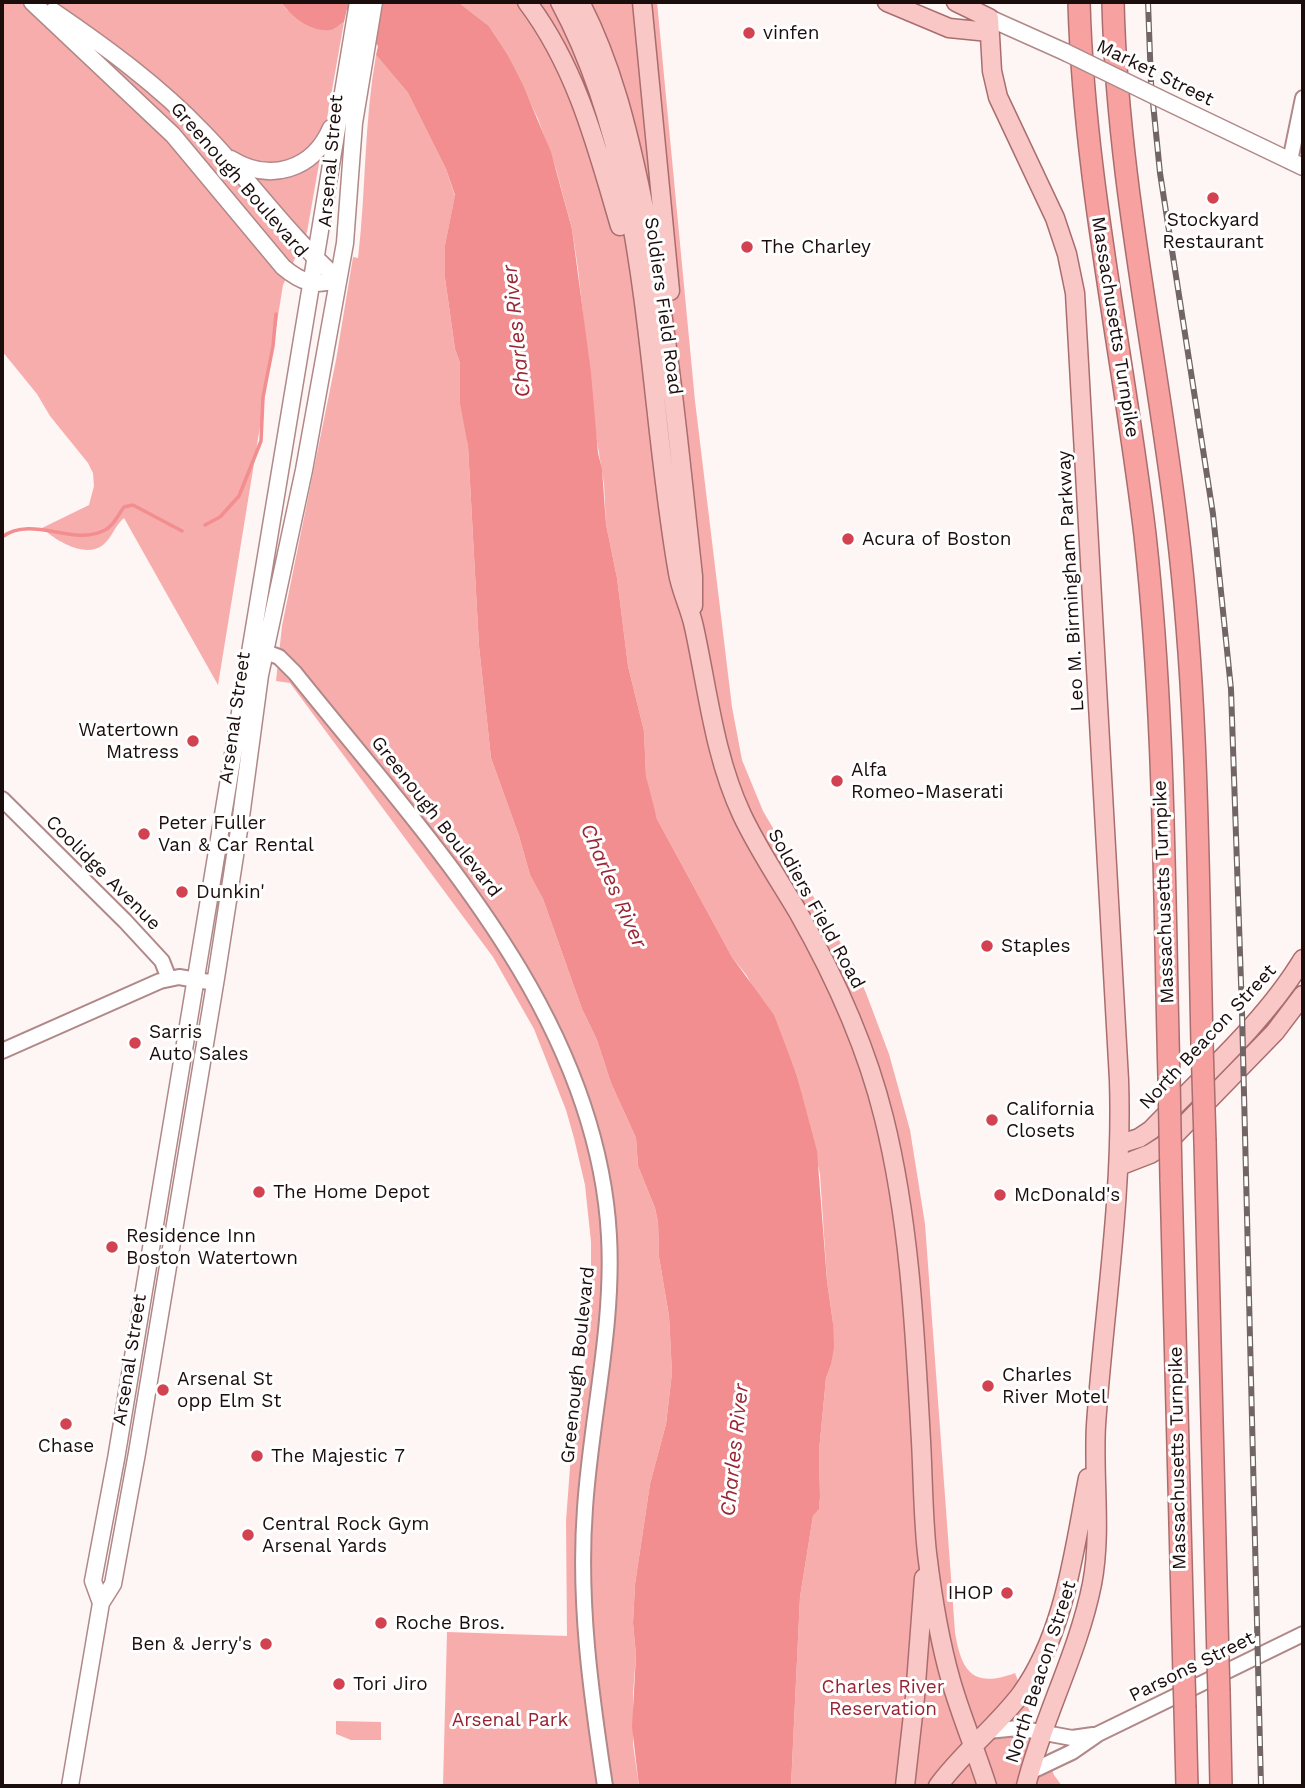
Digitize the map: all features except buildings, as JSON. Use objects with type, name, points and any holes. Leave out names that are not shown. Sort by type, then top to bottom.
[{"type":"highway","name":"Massachusetts Turnpike","points":[[1079,2],[1083,88],[1093,182],[1134,454],[1154,632],[1159,727],[1187,1786]]},
{"type":"highway","name":"Massachusetts Turnpike","points":[[1113,2],[1116,78],[1126,171],[1167,443],[1187,622],[1195,765],[1221,1786]]},
{"type":"main road","name":"Greenough Boulevard","points":[[32,2],[165,126],[283,267],[311,283],[320,284],[338,279]]},
{"type":"main road","name":"Greenough Boulevard","points":[[38,2],[90,36],[174,104],[222,152],[315,259],[338,279]]},
{"type":"main road","name":"Arsenal Street","points":[[70,1786],[101,1603],[113,1584],[215,983],[258,649],[311,283],[358,2]]},
{"type":"main road","name":"Arsenal Street","points":[[101,1603],[93,1581],[116,1459],[195,980],[258,649],[297,505],[347,225],[354,123],[374,2]]},
{"type":"main road","points":[[527,2],[554,42],[581,99],[646,313]]},
{"type":"main road","name":"Soldiers Field Road","points":[[560,2],[589,62],[603,105],[628,209],[646,313],[661,453],[679,578],[694,624],[710,718],[732,794],[834,980],[869,1066],[884,1120],[906,1242],[918,1389],[926,1550],[944,1657],[987,1786]]},
{"type":"main road","name":"Soldiers Field Road","points":[[580,2],[606,61],[626,128],[656,267],[670,360],[694,576],[694,624]]},
{"type":"main road","points":[[642,2],[670,285],[670,360]]},
{"type":"main road","points":[[887,2],[949,28],[989,17]]},
{"type":"main road","points":[[956,2],[989,17]]},
{"type":"main road","name":"Market Street","points":[[989,17],[1297,164]]},
{"type":"main road","name":"Leo M. Birmingham Parkway","points":[[989,17],[992,71],[998,97],[1055,218],[1067,254],[1075,293],[1113,944],[1120,1144]]},
{"type":"main road","points":[[222,152],[241,164],[260,170],[273,171],[298,165],[312,157],[323,144],[340,103]]},
{"type":"main road","name":"North Beacon Street","points":[[1028,1779],[1082,1623],[1094,1572],[1095,1444],[1120,1144],[1139,1138],[1154,1127],[1261,1016],[1286,986],[1303,959]]},
{"type":"main road","points":[[1119,1166],[1150,1154],[1166,1144],[1269,1038],[1303,995]]},
{"type":"main road","name":"North Beacon Street","points":[[938,1786],[1023,1690],[1036,1669],[1050,1636],[1073,1558],[1095,1444]]},
{"type":"main road","name":"Soldiers Field Road","points":[[905,1786],[926,1550]]},
{"type":"street","points":[[1297,164],[1303,98]]},
{"type":"street","name":"Greenough Boulevard","points":[[258,649],[279,657],[295,673],[484,911],[542,1009],[587,1112],[601,1170],[610,1238],[606,1333],[587,1477],[584,1531],[585,1641],[606,1786]]},
{"type":"street","name":"Coolidge Avenue","points":[[2,799],[134,930],[162,961],[169,979]]},
{"type":"street","points":[[2,1051],[138,990],[169,979],[215,983]]},
{"type":"street","name":"Parsons Street","points":[[1028,1779],[1098,1734],[1303,1634]]},
{"type":"street","name":"Parsons Street","points":[[988,1731],[1013,1728],[1072,1738],[1098,1734]]},
{"type":"green space","points":[[2,2],[281,2],[287,10],[334,29],[344,22],[307,232],[283,285],[218,685],[124,518],[103,545],[88,550],[62,542],[42,528],[89,505],[94,486],[93,473],[88,463],[2,351]]},
{"type":"green space","name":"Charles River Reservation","points":[[458,2],[657,2],[695,401],[732,707],[742,760],[763,811],[853,964],[889,1054],[910,1130],[925,1224],[955,1632],[961,1657],[972,1673],[979,1677],[989,1679],[1015,1673],[1054,1775],[1062,1786],[791,1786],[800,1597],[813,1516],[819,1508],[819,1451],[826,1378],[831,1365],[833,1323],[827,1281],[820,1174],[797,1076],[788,1055],[747,976],[732,957],[657,819],[650,797],[644,731],[628,666],[617,578],[606,524],[604,484],[572,229],[556,169],[538,119],[508,55],[489,26]]},
{"type":"green space","name":"Arsenal Park","points":[[376,55],[408,93],[446,169],[455,196],[445,245],[445,278],[455,349],[460,363],[468,446],[479,646],[491,758],[530,875],[543,899],[582,1009],[636,1138],[638,1166],[658,1222],[659,1257],[669,1316],[672,1373],[666,1424],[650,1484],[635,1584],[633,1744],[639,1786],[443,1786],[447,1632],[567,1636],[566,1521],[591,1299],[591,1242],[585,1185],[574,1138],[566,1110],[534,1029],[493,957],[290,683],[276,681],[282,626],[336,360],[353,257],[358,258],[369,105]]},
{"type":"green space","points":[[336,1721],[381,1722],[381,1740],[351,1740],[336,1734]]},
{"type":"water","name":"Charles River","points":[[281,2],[458,2],[489,26],[508,55],[551,152],[572,229],[591,373],[606,524],[617,578],[628,666],[644,731],[646,776],[657,819],[732,957],[774,1015],[797,1076],[817,1151],[834,1347],[826,1378],[819,1451],[819,1509],[813,1516],[800,1597],[791,1786],[639,1786],[632,1727],[636,1655],[633,1623],[635,1584],[650,1484],[666,1424],[672,1373],[669,1316],[659,1257],[658,1222],[638,1166],[636,1138],[582,1009],[543,899],[530,875],[491,758],[479,646],[468,446],[460,403],[460,363],[455,349],[445,278],[445,245],[455,195],[446,169],[408,93],[376,55],[378,46],[347,9],[344,22],[333,29],[322,30],[302,22]]},
{"type":"waterway","points":[[205,525],[220,517],[239,496],[261,441],[263,397],[276,314]]},
{"type":"waterway","points":[[2,537],[26,529],[91,535],[107,529],[124,507],[133,505],[182,531]]},
{"type":"railway","points":[[1148,2],[1151,83],[1160,173],[1213,514],[1231,689],[1242,1012],[1261,1786]]},
{"type":"place","name":"vinfen","points":[[749,33]]},
{"type":"place","name":"Stockyard Restaurant","points":[[1213,198]]},
{"type":"place","name":"The Charley","points":[[747,247]]},
{"type":"place","name":"Acura of Boston","points":[[848,539]]},
{"type":"place","name":"Watertown Matress","points":[[193,741]]},
{"type":"place","name":"Alfa Romeo-Maserati","points":[[837,781]]},
{"type":"place","name":"Peter Fuller Van & Car Rental","points":[[144,834]]},
{"type":"place","name":"Dunkin'","points":[[182,892]]},
{"type":"place","name":"Staples","points":[[987,946]]},
{"type":"place","name":"Sarris Auto Sales","points":[[135,1043]]},
{"type":"place","name":"California Closets","points":[[992,1120]]},
{"type":"place","name":"The Home Depot","points":[[259,1192]]},
{"type":"place","name":"McDonald's","points":[[1000,1195]]},
{"type":"place","name":"Residence Inn Boston Watertown","points":[[112,1247]]},
{"type":"place","name":"Charles River Motel","points":[[988,1386]]},
{"type":"place","name":"Arsenal St opp Elm St","points":[[163,1390]]},
{"type":"place","name":"Chase","points":[[66,1424]]},
{"type":"place","name":"The Majestic 7","points":[[257,1456]]},
{"type":"place","name":"Central Rock Gym Arsenal Yards","points":[[248,1535]]},
{"type":"place","name":"IHOP","points":[[1007,1593]]},
{"type":"place","name":"Roche Bros.","points":[[381,1623]]},
{"type":"place","name":"Ben & Jerry's","points":[[266,1644]]},
{"type":"place","name":"Tori Jiro","points":[[339,1684]]}]
